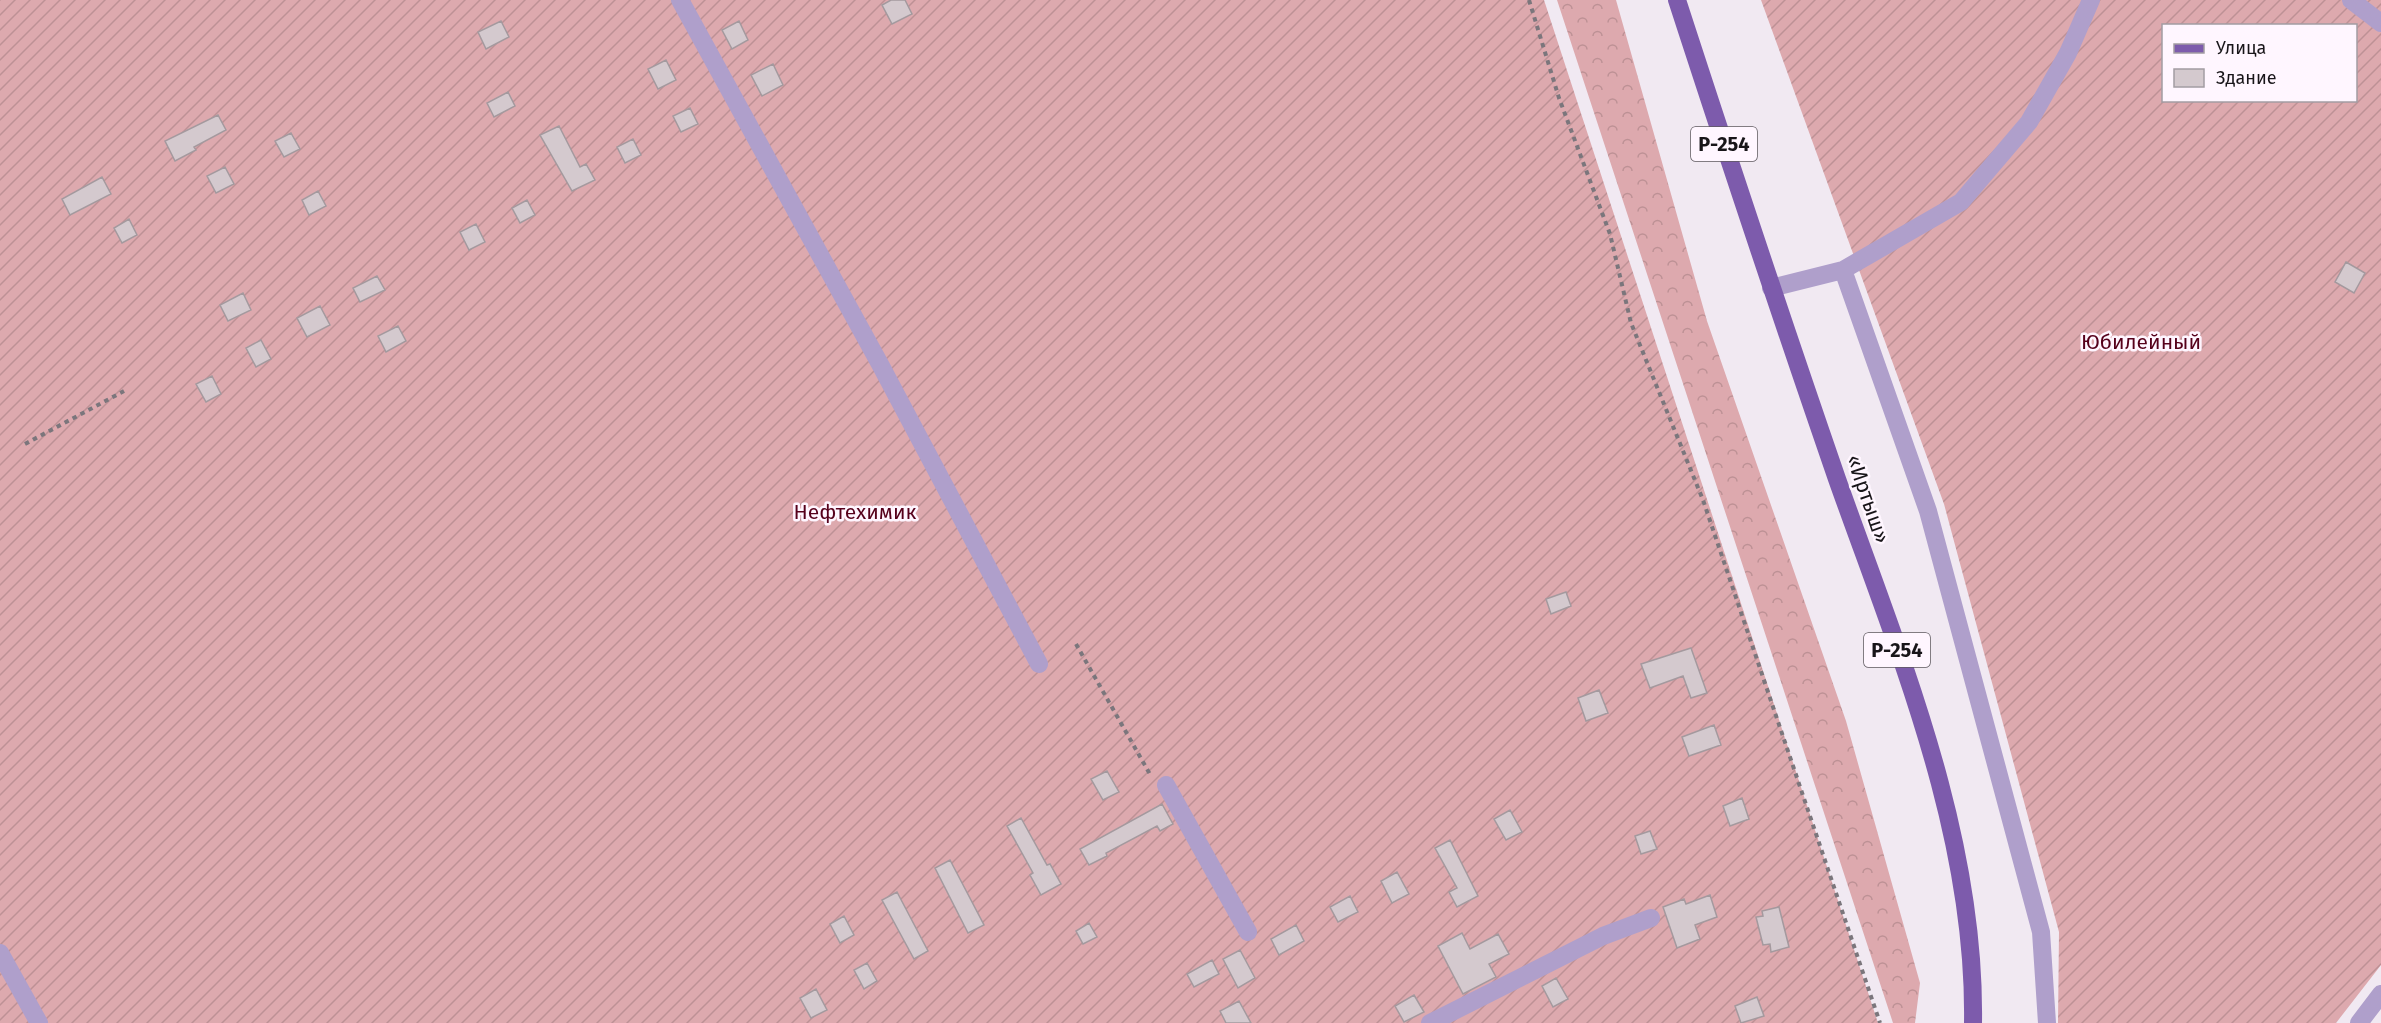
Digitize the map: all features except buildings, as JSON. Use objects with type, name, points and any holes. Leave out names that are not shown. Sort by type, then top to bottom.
[{"type":"main road","name":"«Иртыш»","points":[[1677,0],[1771,288],[1899,656],[1950,819],[1964,896],[1973,994],[1973,1023]]},
{"type":"street","points":[[680,0],[886,376],[1039,664]]},
{"type":"street","points":[[1771,288],[1843,270],[1960,202],[2029,122],[2068,53],[2091,0]]},
{"type":"street","points":[[2351,0],[2381,23]]},
{"type":"street","points":[[1843,270],[1931,522],[2041,932],[2047,1023]]},
{"type":"street","points":[[1159,782],[1248,932]]},
{"type":"street","points":[[1430,1023],[1603,936],[1652,918]]},
{"type":"street","points":[[0,953],[39,1023]]},
{"type":"street","points":[[2359,1023],[2381,994]]},
{"type":"path","points":[[1529,0],[1559,98],[1610,234],[1631,323],[1702,500],[1880,1023]]},
{"type":"path","points":[[25,444],[124,391]]},
{"type":"path","points":[[1077,644],[1159,782]]},
{"type":"green space","name":"Нефтехимик","points":[[0,0],[1544,0],[1878,1023],[0,1023]]},
{"type":"green space","points":[[1557,0],[1616,0],[1707,321],[1846,721],[1920,983],[1915,1023],[1893,1023]]},
{"type":"green space","name":"Юбилейный","points":[[1761,0],[2381,0],[2381,965],[2336,1023],[2058,1023],[2059,932],[1944,504]]}]
